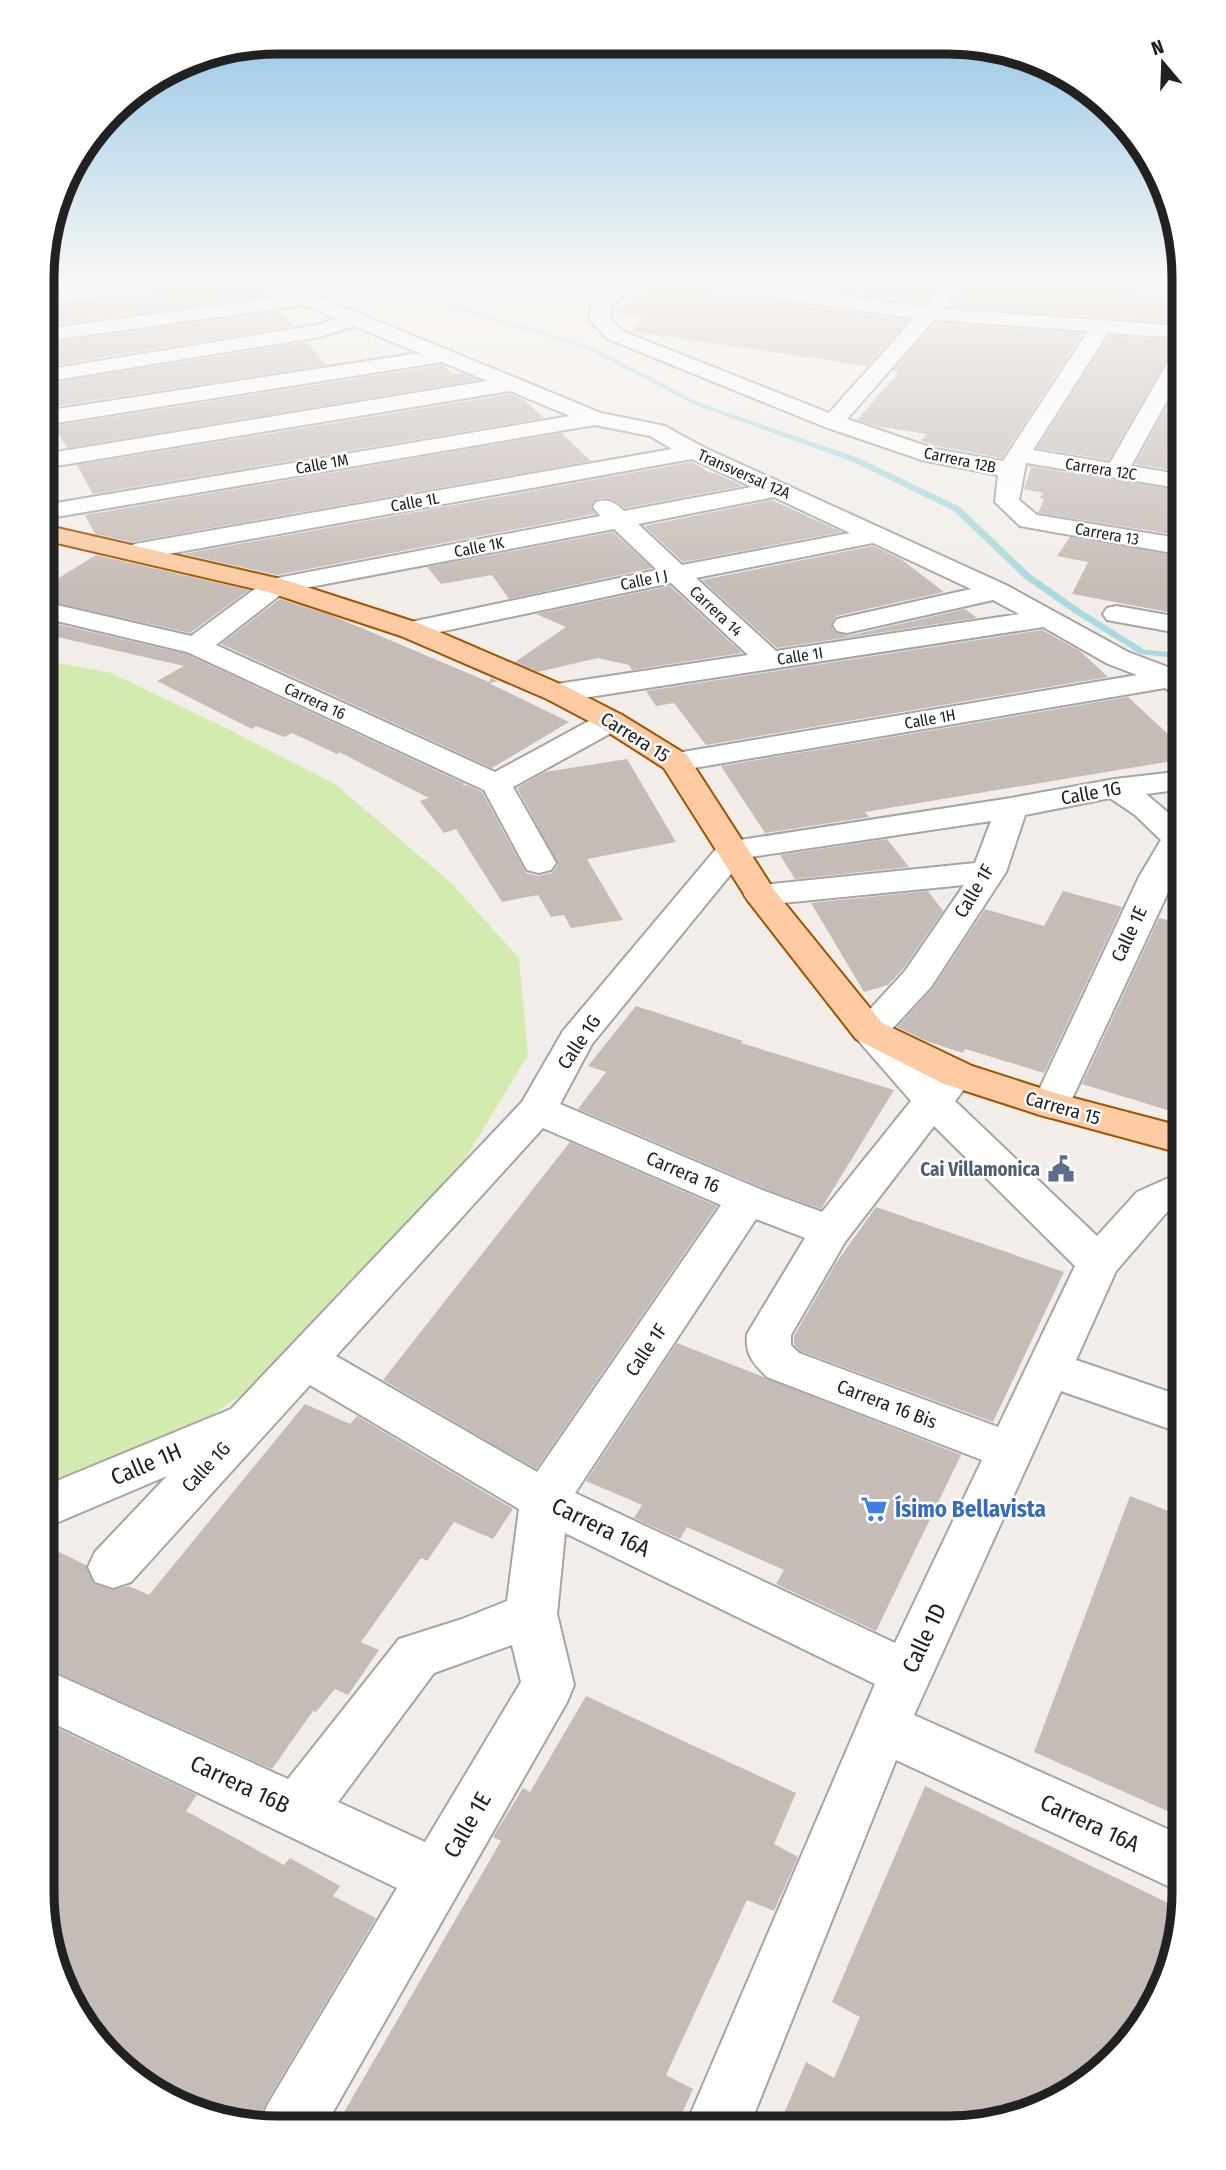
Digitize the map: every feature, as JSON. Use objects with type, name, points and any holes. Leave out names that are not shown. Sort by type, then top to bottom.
[{"type":"main road","name":"Carrera 15","points":[[54,521],[135,552],[276,586],[411,630],[557,693],[611,721],[676,762],[761,895],[869,1031],[945,1088],[1051,1105],[1171,1139]]},
{"type":"street","points":[[54,416],[250,385]]},
{"type":"street","points":[[259,385],[322,464]]},
{"type":"street","points":[[54,459],[504,385]]},
{"type":"street","name":"Transversal 12A","points":[[514,385],[595,418],[657,430],[695,452],[780,489],[997,592],[1118,658],[1172,678]]},
{"type":"street","name":"Carrera 12B","points":[[741,385],[833,422],[930,455],[1014,463]]},
{"type":"street","points":[[833,422],[866,385]]},
{"type":"street","points":[[1014,463],[1064,385]]},
{"type":"street","points":[[1117,471],[1165,385]]},
{"type":"street","name":"Calle 1M","points":[[54,518],[322,464],[595,418]]},
{"type":"street","name":"Carrera 14","points":[[546,426],[576,460],[619,520],[761,653]]},
{"type":"street","name":"Calle 1L","points":[[135,552],[576,460],[695,452]]},
{"type":"street","name":"Carrera 12C","points":[[1014,463],[1117,471],[1172,480]]},
{"type":"street","name":"Carrera 13","points":[[1014,463],[1007,502],[1030,521],[1172,545]]},
{"type":"street","name":"Calle 1K","points":[[196,646],[276,586],[780,489]]},
{"type":"street","name":"Calle I J","points":[[411,630],[676,573],[877,535]]},
{"type":"street","points":[[761,653],[997,592]]},
{"type":"street","name":"Carrera 16","points":[[54,612],[196,646],[496,784]]},
{"type":"street","points":[[1117,614],[1172,624]]},
{"type":"street","name":"Calle 1I","points":[[557,693],[761,653],[1044,619]]},
{"type":"street","name":"Calle 1H","points":[[676,762],[1172,682]]},
{"type":"street","points":[[539,863],[496,784],[611,721]]},
{"type":"street","name":"Calle 1G","points":[[113,1567],[537,1110],[576,1039],[733,850],[1011,808],[1115,788],[1172,781]]},
{"type":"street","name":"Calle 1E","points":[[1115,788],[1146,808],[1172,833]]},
{"type":"street","name":"Calle 1F","points":[[869,1031],[918,979],[989,872],[1011,808]]},
{"type":"street","name":"Calle 1E","points":[[1051,1105],[1156,877],[1172,855]]},
{"type":"street","points":[[761,895],[989,872]]},
{"type":"street","points":[[830,1231],[945,1088],[1098,1264]]},
{"type":"street","name":"Carrera 16","points":[[537,1110],[747,1200],[830,1231]]},
{"type":"street","name":"Calle 1D","points":[[722,2116],[882,1727],[1098,1264],[1152,1202],[1171,1192]]},
{"type":"street","name":"Calle 1F","points":[[544,1500],[747,1200]]},
{"type":"street","name":"Carrera 16 Bis","points":[[830,1231],[769,1334],[768,1350],[783,1365],[1010,1451]]},
{"type":"street","name":"Carrera 16A","points":[[305,1360],[544,1500],[907,1674]]},
{"type":"street","points":[[1048,1368],[1171,1412]]},
{"type":"street","name":"Calle 1H","points":[[54,1504],[250,1420]]},
{"type":"street","name":"Calle 1E","points":[[296,2116],[548,1685],[531,1614],[544,1500]]},
{"type":"street","points":[[298,1811],[417,1655],[468,1640],[531,1614]]},
{"type":"street","name":"Carrera 16B","points":[[54,1698],[438,1877]]},
{"type":"street","name":"Carrera 16A","points":[[882,1727],[1171,1859]]},
{"type":"green space","points":[[54,662],[111,673],[335,784],[450,882],[519,958],[528,1055],[458,1171],[330,1330],[176,1442],[54,1479]]},
{"type":"building","points":[[54,385],[193,385],[54,406]]},
{"type":"building","points":[[313,385],[446,385],[67,448],[54,426]]},
{"type":"building","points":[[887,385],[1049,385],[1002,458],[936,446],[921,441],[927,434],[875,426],[857,420]]},
{"type":"building","points":[[1077,385],[1152,385],[1109,460],[1037,448]]},
{"type":"building","points":[[510,394],[524,400],[544,418],[93,494],[77,465]]},
{"type":"building","points":[[1169,402],[1172,402],[1172,470],[1135,464]]},
{"type":"building","points":[[561,433],[591,461],[132,542],[95,534],[85,515]]},
{"type":"building","points":[[692,462],[743,486],[625,508],[613,500],[600,498],[591,506],[595,514],[277,575],[183,554]]},
{"type":"building","points":[[1028,466],[1172,489],[1172,534],[1038,513],[1044,499],[1040,498],[1043,493],[1024,489],[1031,468]]},
{"type":"building","points":[[772,500],[842,532],[683,562],[644,526]]},
{"type":"building","points":[[613,532],[652,568],[509,599],[492,575],[441,584],[427,567]]},
{"type":"building","points":[[1070,537],[1172,555],[1172,613],[1072,594],[1088,562],[1057,556]]},
{"type":"building","points":[[873,546],[901,559],[944,592],[836,616],[831,624],[835,632],[848,636],[965,609],[977,618],[777,648],[702,580]]},
{"type":"building","points":[[96,555],[249,590],[190,633],[54,602],[54,581]]},
{"type":"building","points":[[670,586],[742,653],[632,670],[629,665],[598,658],[538,672],[515,662],[566,627],[536,614]]},
{"type":"building","points":[[280,599],[333,616],[489,682],[491,678],[498,681],[489,683],[569,722],[492,768],[221,644]]},
{"type":"building","points":[[54,623],[186,654],[465,784],[461,786],[467,785],[482,792],[526,873],[538,876],[552,873],[558,865],[517,788],[545,772],[627,759],[676,842],[587,859],[623,920],[571,928],[564,915],[551,917],[538,895],[502,902],[456,829],[444,833],[420,801],[429,798],[339,752],[337,754],[292,733],[284,737],[256,726],[252,729],[157,681],[184,666],[54,636]]},
{"type":"building","points":[[1042,630],[1080,651],[1108,677],[706,745],[674,703],[656,706],[646,691]]},
{"type":"building","points":[[1128,697],[1172,738],[1172,761],[865,812],[869,817],[765,833],[721,766]]},
{"type":"building","points":[[887,839],[909,867],[795,879],[780,855]]},
{"type":"building","points":[[928,891],[943,911],[903,969],[888,985],[864,992],[811,903]]},
{"type":"building","points":[[1063,891],[1122,907],[1044,1073],[965,1049],[963,1053],[926,1041],[897,1027],[933,988],[985,909],[1044,926]]},
{"type":"building","points":[[1159,918],[1172,921],[1171,1111],[1082,1084]]},
{"type":"building","points":[[636,1006],[743,1041],[741,1043],[894,1090],[821,1209],[763,1188],[578,1109],[606,1072],[588,1066]]},
{"type":"building","points":[[570,1142],[717,1206],[536,1469],[383,1380]]},
{"type":"building","points":[[876,1207],[1064,1272],[993,1422],[800,1351],[794,1344],[794,1336],[836,1263]]},
{"type":"building","points":[[677,1343],[961,1455],[876,1631],[776,1584],[784,1570],[687,1527],[680,1539],[634,1518],[642,1505],[586,1481]]},
{"type":"building","points":[[305,1404],[350,1424],[357,1416],[513,1509],[493,1539],[454,1522],[427,1561],[421,1558],[361,1642],[379,1650],[348,1695],[335,1689],[316,1712],[313,1711],[272,1769],[54,1671],[54,1550],[86,1565],[94,1584],[112,1590],[129,1586],[149,1595]]},
{"type":"building","points":[[1130,1496],[1171,1512],[1171,1813],[1034,1752]]},
{"type":"building","points":[[586,1696],[796,1793],[774,1844],[798,1857],[774,1911],[747,1900],[666,2075],[693,2089],[681,2116],[342,2116],[501,1841],[493,1837],[523,1788],[530,1792]]},
{"type":"building","points":[[54,1727],[197,1795],[186,1811],[284,1865],[290,1858],[340,1886],[333,1896],[376,1918],[261,2115],[249,2114],[220,2108],[179,2093],[130,2060],[110,2040],[77,1991],[66,1964],[56,1921]]},
{"type":"building","points":[[925,1786],[1171,1904],[1160,1964],[1149,1991],[1126,2028],[1096,2060],[1072,2078],[1047,2093],[1020,2104],[977,2114],[948,2116],[783,2116],[806,2062],[834,2078],[860,2017],[832,2002]]},
{"type":"waterway","points":[[662,385],[700,405],[856,460],[957,509],[1027,576],[1077,611],[1143,652],[1172,655]]},
{"type":"place","name":"Cai Villamonica","points":[[1061,1169]]},
{"type":"place","name":"Ísimo Bellavista","points":[[874,1509]]}]
